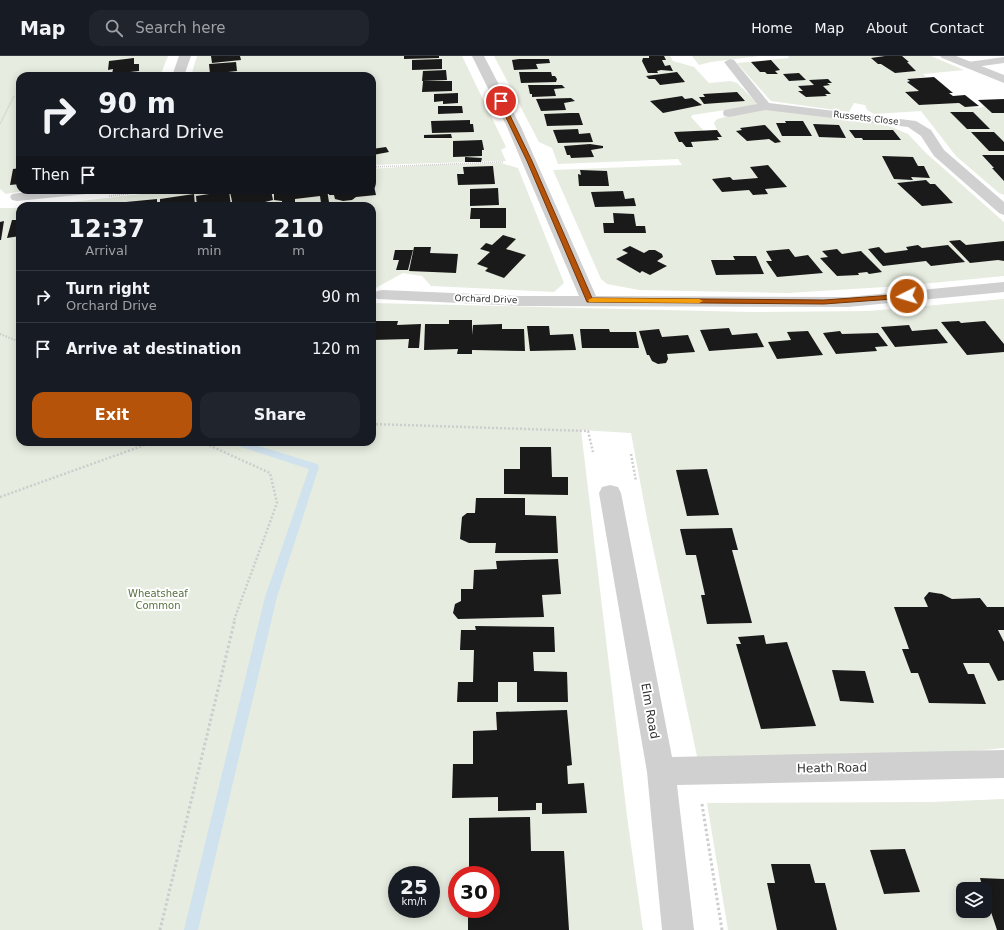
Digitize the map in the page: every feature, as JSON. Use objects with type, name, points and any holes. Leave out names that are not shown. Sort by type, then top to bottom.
[{"type":"street","points":[[179,72],[185,56]]},
{"type":"street","points":[[478,56],[529,161],[589,300]]},
{"type":"street","points":[[946,56],[1004,79]]},
{"type":"street","points":[[968,65],[1004,60]]},
{"type":"street","points":[[730,62],[765,106]]},
{"type":"street","name":"Russetts Close","points":[[729,113],[765,106],[911,124],[926,133],[939,153],[1004,210]]},
{"type":"street","points":[[17,197],[47,194]]},
{"type":"street","name":"Orchard Drive","points":[[383,295],[408,291],[520,301],[589,300],[848,302],[1004,287]]},
{"type":"street","name":"Elm Road","points":[[610,493],[661,772],[678,930]]},
{"type":"street","name":"Heath Road","points":[[661,772],[693,770],[1004,764]]},
{"type":"path","points":[[0,124],[14,96]]},
{"type":"path","points":[[376,168],[427,164],[529,161]]},
{"type":"path","points":[[0,334],[16,340]]},
{"type":"path","points":[[376,424],[588,431],[593,452]]},
{"type":"path","points":[[0,497],[142,446]]},
{"type":"path","points":[[160,930],[233,624],[277,503],[270,473],[211,446]]},
{"type":"path","points":[[702,804],[722,930]]},
{"type":"green space","points":[[0,56],[168,56],[162,72],[16,72],[16,192],[6,194],[0,189]]},
{"type":"green space","points":[[197,56],[462,56],[506,147],[501,150],[506,161],[376,165],[376,72],[192,72]]},
{"type":"green space","points":[[494,56],[670,56],[673,61],[694,67],[709,83],[731,81],[737,83],[757,103],[752,106],[692,115],[691,117],[704,131],[717,130],[714,123],[717,119],[761,109],[889,124],[889,126],[908,134],[926,153],[1004,222],[1004,276],[901,286],[788,293],[639,290],[607,284],[601,279],[553,170],[682,165],[678,159],[558,164],[552,148],[539,142]]},
{"type":"green space","points":[[692,56],[759,56],[699,65]]},
{"type":"green space","points":[[788,56],[931,56],[964,70],[923,74],[926,77],[908,79],[910,81],[908,82],[919,91],[905,93],[919,105],[959,103],[968,107],[984,107],[978,100],[1004,99],[1004,195],[999,193],[956,156],[921,111],[874,114],[867,110],[865,105],[854,103],[849,112],[771,101],[737,63],[789,58]]},
{"type":"green space","points":[[501,163],[518,168],[564,283],[554,292],[431,286],[422,276],[403,273],[376,288],[376,202],[72,202],[142,194],[376,194],[376,169],[425,165]]},
{"type":"green space","name":"Wheatsheaf Common","points":[[0,208],[16,208],[16,446],[376,446],[376,303],[750,312],[868,311],[1004,299],[1004,748],[904,758],[698,761],[648,524],[631,433],[581,430],[627,816],[643,930],[0,930]]},
{"type":"green space","points":[[1004,799],[1004,930],[728,930],[707,803],[931,802]]},
{"type":"building","points":[[211,56],[240,56],[241,60],[212,63]]},
{"type":"building","points":[[404,56],[439,56],[439,58],[404,59]]},
{"type":"building","points":[[649,56],[664,56],[666,60],[662,60],[665,66],[670,65],[673,71],[661,70],[657,71],[658,73],[648,73],[642,61],[643,58],[649,58]]},
{"type":"building","points":[[902,56],[916,71],[895,73],[881,64],[878,64],[871,58]]},
{"type":"building","points":[[134,58],[134,64],[139,64],[139,71],[112,72],[113,69],[108,70],[109,61]]},
{"type":"building","points":[[442,59],[442,69],[412,70],[412,60]]},
{"type":"building","points":[[549,59],[550,63],[536,64],[538,69],[514,70],[512,60]]},
{"type":"building","points":[[771,60],[780,70],[775,71],[778,74],[767,74],[765,72],[760,72],[751,62]]},
{"type":"building","points":[[236,62],[237,71],[210,72],[209,64]]},
{"type":"building","points":[[446,70],[447,80],[422,81],[423,71]]},
{"type":"building","points":[[519,72],[551,72],[552,76],[555,76],[557,79],[556,82],[521,83]]},
{"type":"building","points":[[677,72],[685,82],[660,85],[655,79],[649,79],[646,76]]},
{"type":"building","points":[[799,73],[806,80],[789,81],[783,74]]},
{"type":"building","points":[[934,77],[953,93],[949,93],[953,96],[965,95],[979,106],[965,107],[959,103],[919,105],[905,92],[919,91],[907,82],[910,81],[907,79]]},
{"type":"building","points":[[828,79],[832,83],[827,83],[830,85],[823,86],[831,94],[825,94],[827,96],[806,97],[798,91],[803,91],[798,86],[814,85],[809,80]]},
{"type":"building","points":[[423,81],[452,81],[452,91],[422,92]]},
{"type":"building","points":[[528,85],[562,85],[565,88],[554,89],[556,96],[532,97]]},
{"type":"building","points":[[737,92],[745,101],[704,104],[699,97],[705,97],[703,94]]},
{"type":"building","points":[[458,93],[458,103],[443,104],[443,101],[434,102],[434,94]]},
{"type":"building","points":[[682,96],[685,99],[692,98],[702,105],[663,113],[650,101]]},
{"type":"building","points":[[571,98],[575,101],[564,103],[566,110],[541,111],[536,99]]},
{"type":"building","points":[[1004,99],[1004,113],[992,113],[978,100]]},
{"type":"building","points":[[438,106],[462,106],[463,113],[438,114]]},
{"type":"building","points":[[950,112],[973,112],[990,129],[967,129]]},
{"type":"building","points":[[579,113],[583,125],[547,126],[544,114]]},
{"type":"building","points":[[470,120],[470,124],[473,124],[474,132],[432,133],[431,121]]},
{"type":"building","points":[[785,121],[803,121],[812,136],[782,136],[776,123],[786,123]]},
{"type":"building","points":[[813,124],[839,125],[846,138],[819,137]]},
{"type":"building","points":[[765,125],[781,142],[775,143],[769,139],[747,141],[736,131],[742,130],[740,128]]},
{"type":"building","points":[[578,129],[579,134],[590,133],[593,142],[558,143],[553,130]]},
{"type":"building","points":[[717,130],[722,137],[717,137],[719,140],[691,142],[693,147],[686,147],[682,142],[679,142],[674,132]]},
{"type":"building","points":[[849,130],[893,130],[901,140],[863,140],[862,138],[855,138]]},
{"type":"building","points":[[971,132],[994,132],[1004,142],[1004,151],[989,151]]},
{"type":"building","points":[[451,134],[452,138],[424,138],[424,135]]},
{"type":"building","points":[[482,140],[484,150],[482,150],[482,156],[453,157],[453,141]]},
{"type":"building","points":[[590,144],[603,146],[603,148],[591,150],[594,157],[571,158],[570,155],[567,155],[564,146]]},
{"type":"building","points":[[386,147],[389,152],[376,154],[376,148]]},
{"type":"building","points":[[982,155],[1004,155],[1004,181],[992,168],[994,168]]},
{"type":"building","points":[[882,156],[913,157],[918,166],[924,166],[930,178],[911,177],[913,180],[894,179]]},
{"type":"building","points":[[465,157],[482,158],[481,162],[465,162]]},
{"type":"building","points":[[768,165],[787,187],[765,189],[768,194],[753,195],[749,190],[722,192],[712,179],[730,177],[733,180],[758,178],[750,167]]},
{"type":"building","points":[[493,166],[495,184],[458,185],[457,174],[464,174],[463,167]]},
{"type":"building","points":[[13,169],[16,169],[16,184],[10,185]]},
{"type":"building","points":[[580,170],[607,171],[609,186],[579,186],[578,174],[581,175]]},
{"type":"building","points":[[926,180],[930,184],[935,184],[953,203],[922,206],[897,183]]},
{"type":"building","points":[[498,188],[499,205],[470,206],[470,189]]},
{"type":"building","points":[[623,191],[625,199],[634,198],[636,206],[595,207],[591,192]]},
{"type":"building","points":[[194,194],[195,202],[160,202],[160,199]]},
{"type":"building","points":[[209,194],[229,194],[230,202],[197,202],[196,196]]},
{"type":"building","points":[[230,194],[272,194],[273,200],[265,202],[232,202]]},
{"type":"building","points":[[274,194],[328,194],[329,202],[321,202],[320,196],[295,199],[295,202],[282,202],[274,200]]},
{"type":"building","points":[[376,194],[376,195],[356,197],[352,200],[343,201],[335,199],[334,195],[329,195]]},
{"type":"building","points":[[157,199],[157,202],[126,202]]},
{"type":"building","points":[[471,208],[506,208],[506,228],[480,228],[480,219],[470,219]]},
{"type":"building","points":[[613,213],[634,214],[636,226],[645,226],[646,233],[604,233],[603,223],[614,223]]},
{"type":"building","points":[[12,220],[16,220],[16,237],[7,238]]},
{"type":"building","points":[[4,221],[1,240],[0,240],[0,222]]},
{"type":"building","points":[[503,235],[516,239],[506,249],[526,255],[504,278],[485,271],[488,268],[477,264],[490,252],[480,249],[486,243],[492,245]]},
{"type":"building","points":[[960,240],[966,245],[1004,241],[1004,261],[998,260],[970,263],[949,241]]},
{"type":"building","points":[[918,245],[922,248],[948,245],[965,262],[931,266],[926,261],[883,266],[868,249],[879,247],[885,253],[908,250],[906,247]]},
{"type":"building","points":[[630,246],[644,253],[649,250],[655,250],[662,254],[663,257],[657,261],[667,266],[650,275],[642,271],[640,273],[616,259],[628,253],[622,250]]},
{"type":"building","points":[[414,247],[431,247],[430,253],[458,254],[456,273],[409,271]]},
{"type":"building","points":[[789,249],[795,257],[808,255],[823,273],[777,277],[766,261],[772,261],[766,251]]},
{"type":"building","points":[[837,249],[842,254],[861,251],[882,272],[869,274],[867,272],[858,273],[859,275],[837,276],[820,258],[828,257],[822,251]]},
{"type":"building","points":[[395,250],[413,250],[408,270],[396,270],[399,260],[393,260]]},
{"type":"building","points":[[733,256],[756,256],[764,274],[716,275],[711,260],[735,260]]},
{"type":"building","points":[[449,320],[472,320],[472,335],[473,325],[502,324],[502,329],[524,329],[525,351],[472,350],[472,354],[457,354],[458,349],[424,350],[425,324],[449,324]]},
{"type":"building","points":[[376,321],[398,321],[397,325],[421,324],[419,348],[408,348],[409,339],[376,340]]},
{"type":"building","points":[[959,321],[961,323],[985,321],[1004,344],[1004,352],[967,355],[941,322]]},
{"type":"building","points":[[909,325],[912,331],[937,329],[948,343],[895,347],[881,327]]},
{"type":"building","points":[[527,326],[549,326],[550,335],[573,334],[576,350],[530,351]]},
{"type":"building","points":[[729,328],[732,335],[757,333],[764,347],[709,351],[700,330]]},
{"type":"building","points":[[580,329],[609,329],[610,332],[636,332],[639,348],[582,348]]},
{"type":"building","points":[[659,329],[662,337],[688,335],[695,352],[667,354],[668,359],[666,363],[658,364],[652,361],[649,355],[647,355],[639,331]]},
{"type":"building","points":[[808,331],[823,355],[777,359],[768,342],[791,340],[787,332]]},
{"type":"building","points":[[840,331],[842,334],[878,333],[888,346],[875,347],[877,351],[836,354],[823,333]]},
{"type":"building","points":[[520,447],[551,447],[552,477],[568,477],[568,495],[504,494],[504,469],[520,469]]},
{"type":"building","points":[[707,469],[719,515],[687,516],[676,470]]},
{"type":"building","points":[[476,498],[525,498],[525,515],[556,516],[558,553],[495,553],[496,543],[469,543],[460,539],[462,517],[467,513],[475,513]]},
{"type":"building","points":[[732,528],[738,550],[732,550],[752,623],[707,624],[701,595],[705,595],[696,555],[686,555],[680,529]]},
{"type":"building","points":[[558,559],[561,594],[542,595],[544,617],[458,619],[453,613],[455,604],[461,601],[461,589],[473,589],[474,570],[497,569],[496,561]]},
{"type":"building","points":[[929,592],[942,594],[952,599],[980,598],[987,607],[1004,607],[1004,630],[998,630],[1004,642],[1004,680],[998,681],[989,663],[963,663],[968,674],[974,674],[986,704],[929,703],[918,673],[911,673],[902,649],[909,649],[894,607],[928,607],[924,598]]},
{"type":"building","points":[[475,626],[554,627],[555,652],[533,652],[534,671],[567,672],[568,702],[517,702],[517,682],[498,682],[498,702],[457,702],[458,682],[473,682],[474,650],[460,650],[461,630],[476,630]]},
{"type":"building","points":[[764,635],[766,644],[787,642],[816,726],[761,729],[736,644],[741,644],[738,637]]},
{"type":"building","points":[[832,670],[865,671],[874,703],[840,701]]},
{"type":"building","points":[[567,710],[572,765],[567,766],[568,784],[584,783],[587,813],[542,814],[542,803],[536,803],[536,810],[498,811],[498,797],[452,798],[453,764],[473,764],[473,731],[497,730],[496,712]]},
{"type":"building","points":[[530,817],[531,851],[564,851],[569,930],[468,930],[468,918],[500,918],[500,866],[469,866],[469,818]]},
{"type":"building","points":[[905,849],[920,892],[884,894],[870,850]]},
{"type":"building","points":[[771,864],[810,864],[815,883],[825,883],[837,930],[777,930],[767,883],[775,883]]},
{"type":"building","points":[[980,878],[1004,879],[1004,930],[997,930],[992,915],[992,882],[981,882]]},
{"type":"waterway","points":[[191,930],[271,597],[314,467],[248,446]]},
{"type":"slow traffic","points":[[592,300],[699,301]]},
{"type":"route","points":[[501,101],[514,127],[589,300],[848,302],[907,296]]}]
